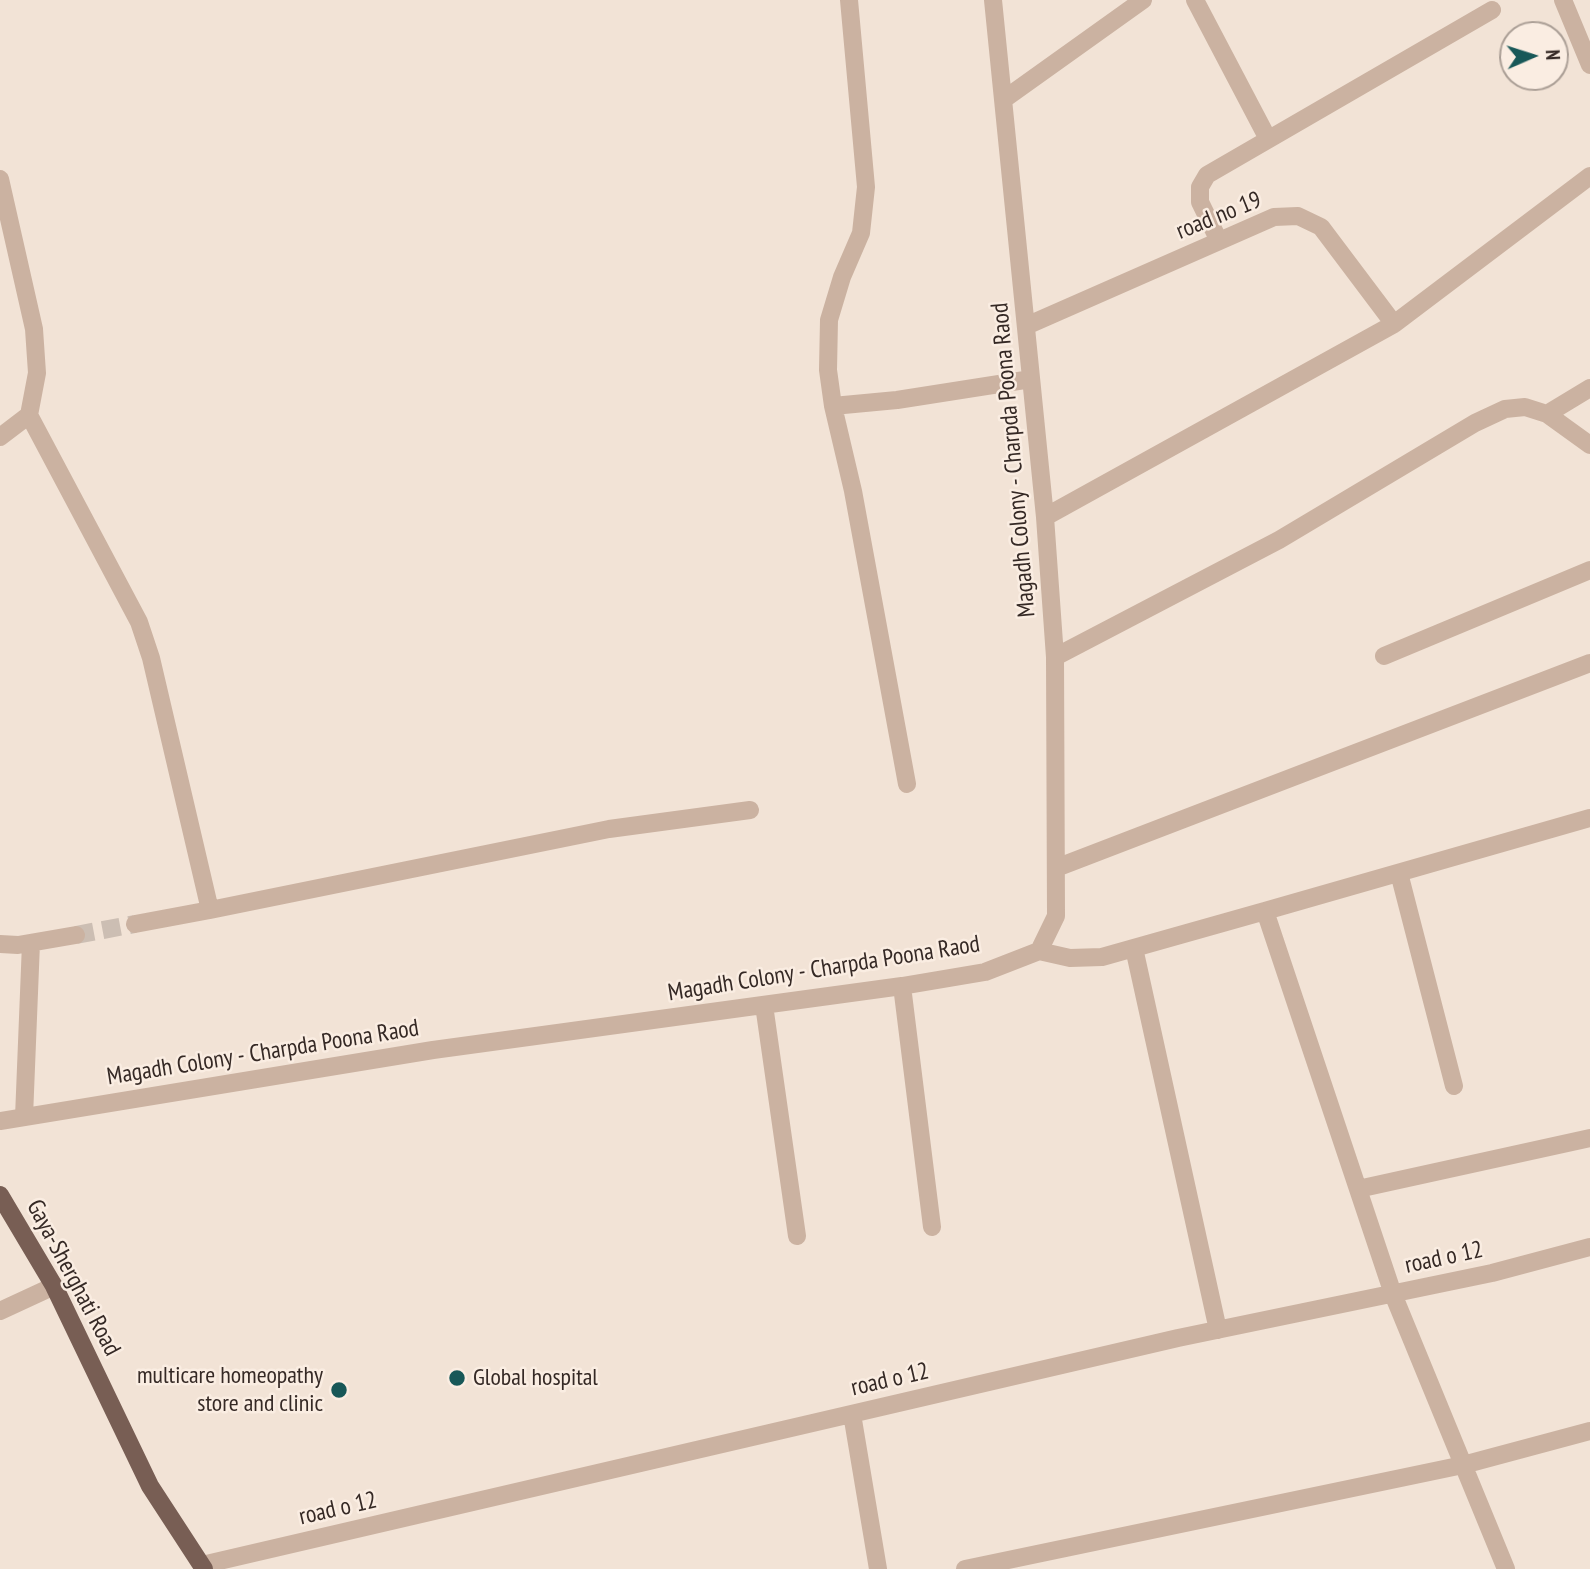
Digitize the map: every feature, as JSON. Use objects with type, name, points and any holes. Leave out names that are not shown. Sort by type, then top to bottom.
[{"type":"main road","name":"Gaya-Sherghati Road","points":[[0,1195],[54,1286],[150,1486],[203,1567]]},
{"type":"street","points":[[849,0],[866,187],[861,233],[842,278],[829,320],[828,370],[907,784]]},
{"type":"street","name":"Magadh Colony - Charpda Poona Raod","points":[[0,1121],[433,1050],[902,986],[985,972],[1039,951],[1056,916],[1055,657],[1045,517],[993,0]]},
{"type":"street","points":[[1003,100],[1143,0]]},
{"type":"street","points":[[1195,0],[1268,139]]},
{"type":"street","points":[[1563,0],[1590,65]]},
{"type":"street","points":[[1219,241],[1200,202],[1200,187],[1207,175],[1492,10]]},
{"type":"street","points":[[1045,517],[1394,324],[1590,176]]},
{"type":"street","points":[[0,179],[34,329],[37,373],[29,415],[139,622],[151,658],[210,910]]},
{"type":"street","name":"road no 19","points":[[1026,326],[1273,217],[1298,216],[1321,227],[1394,324]]},
{"type":"street","points":[[833,406],[897,400],[1031,379]]},
{"type":"street","points":[[1547,414],[1590,388]]},
{"type":"street","points":[[1055,657],[1279,540],[1475,423],[1505,409],[1524,407],[1547,414],[1590,444]]},
{"type":"street","points":[[0,437],[29,415]]},
{"type":"street","points":[[1384,656],[1590,570]]},
{"type":"street","points":[[1056,868],[1590,663]]},
{"type":"street","points":[[135,924],[609,829],[750,810]]},
{"type":"street","points":[[1039,951],[1070,958],[1102,957],[1590,818]]},
{"type":"street","points":[[1399,873],[1454,1086]]},
{"type":"street","points":[[1265,911],[1393,1294],[1506,1569]]},
{"type":"street","points":[[0,944],[18,945],[76,935]]},
{"type":"street","points":[[24,1117],[31,943]]},
{"type":"street","points":[[1134,948],[1218,1330]]},
{"type":"street","points":[[902,986],[932,1227]]},
{"type":"street","points":[[764,1005],[797,1236]]},
{"type":"street","points":[[1358,1189],[1590,1138]]},
{"type":"street","name":"road o 12","points":[[203,1567],[1218,1330],[1492,1273],[1590,1247]]},
{"type":"street","points":[[0,1311],[54,1286]]},
{"type":"street","points":[[852,1414],[878,1569]]},
{"type":"street","points":[[965,1569],[1463,1465],[1590,1431]]},
{"type":"tunnel","points":[[76,935],[135,924]]},
{"type":"place","name":"Global hospital","points":[[457,1378]]},
{"type":"place","name":"multicare homeopathy store and clinic","points":[[339,1390]]}]
